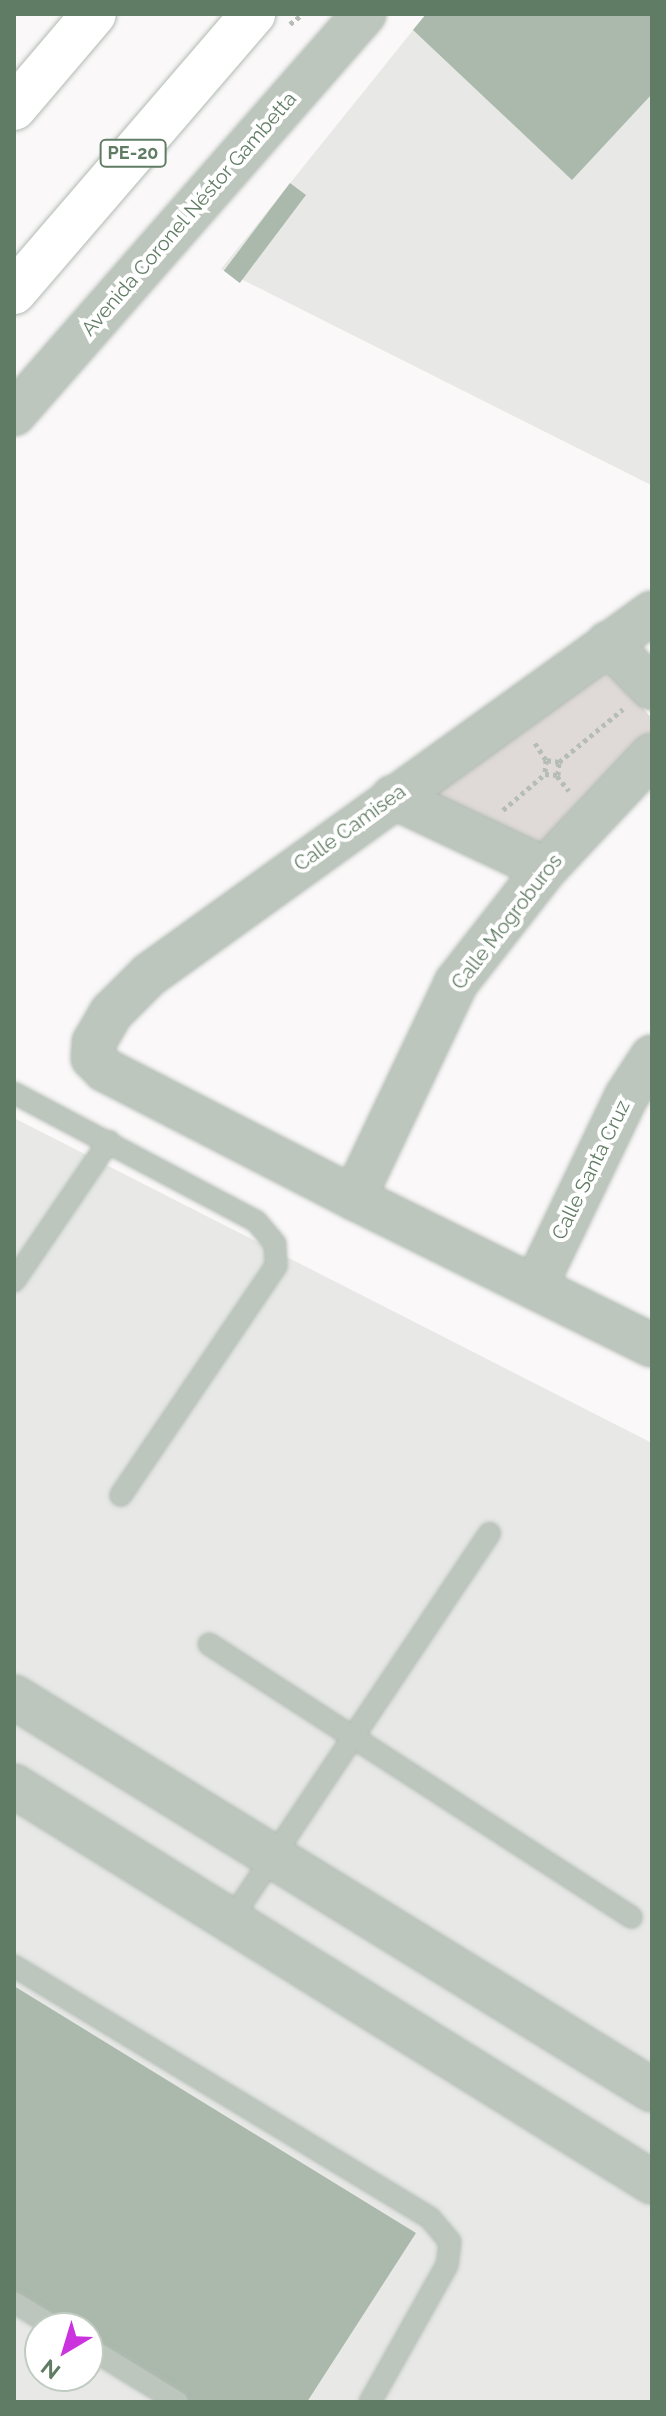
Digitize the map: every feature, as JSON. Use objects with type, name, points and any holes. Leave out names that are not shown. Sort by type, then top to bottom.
[{"type":"highway","points":[[14,108],[94,14]]},
{"type":"highway","name":"PE-20","points":[[14,292],[253,14]]},
{"type":"street","name":"Avenida Coronel Néstor Gambetta","points":[[14,414],[364,14]]},
{"type":"street","name":"Calle Camisea","points":[[354,1198],[105,1070],[93,1058],[94,1042],[111,1013],[149,975],[652,613]]},
{"type":"street","points":[[608,643],[641,695]]},
{"type":"street","name":"Calle Mogroburos","points":[[354,1198],[456,983],[545,869],[652,755]]},
{"type":"street","points":[[393,797],[545,869]]},
{"type":"street","name":"Calle Santa Cruz","points":[[535,1287],[626,1097],[652,1057]]},
{"type":"street","points":[[354,1198],[652,1345]]},
{"type":"street","points":[[14,1697],[652,2090]]},
{"type":"street","points":[[14,1786],[232,1918],[652,2182]]},
{"type":"lane","points":[[14,1093],[256,1221],[275,1244],[276,1266],[121,1495]]},
{"type":"lane","points":[[14,1281],[109,1141]]},
{"type":"lane","points":[[232,1918],[490,1533]]},
{"type":"lane","points":[[209,1644],[631,1917]]},
{"type":"lane","points":[[14,1966],[430,2218],[450,2242],[447,2265],[370,2402]]},
{"type":"lane","points":[[104,2357],[178,2402]]},
{"type":"path","points":[[499,813],[545,774],[558,775],[559,762],[641,695]]},
{"type":"path","points":[[545,774],[546,760],[559,762]]},
{"type":"shaded area","points":[[426,14],[652,14],[651,485],[221,269]]},
{"type":"shaded area","points":[[600,674],[615,674],[652,719],[652,732],[535,862],[428,796]]},
{"type":"shaded area","points":[[14,1118],[652,1443],[652,2402],[14,2402]]},
{"type":"building","points":[[426,14],[652,14],[652,94],[572,180],[413,30]]},
{"type":"building","points":[[290,183],[306,195],[240,283],[224,271]]},
{"type":"building","points":[[14,1986],[416,2233],[307,2402],[181,2402],[104,2354],[104,2312],[38,2312],[14,2297]]}]
